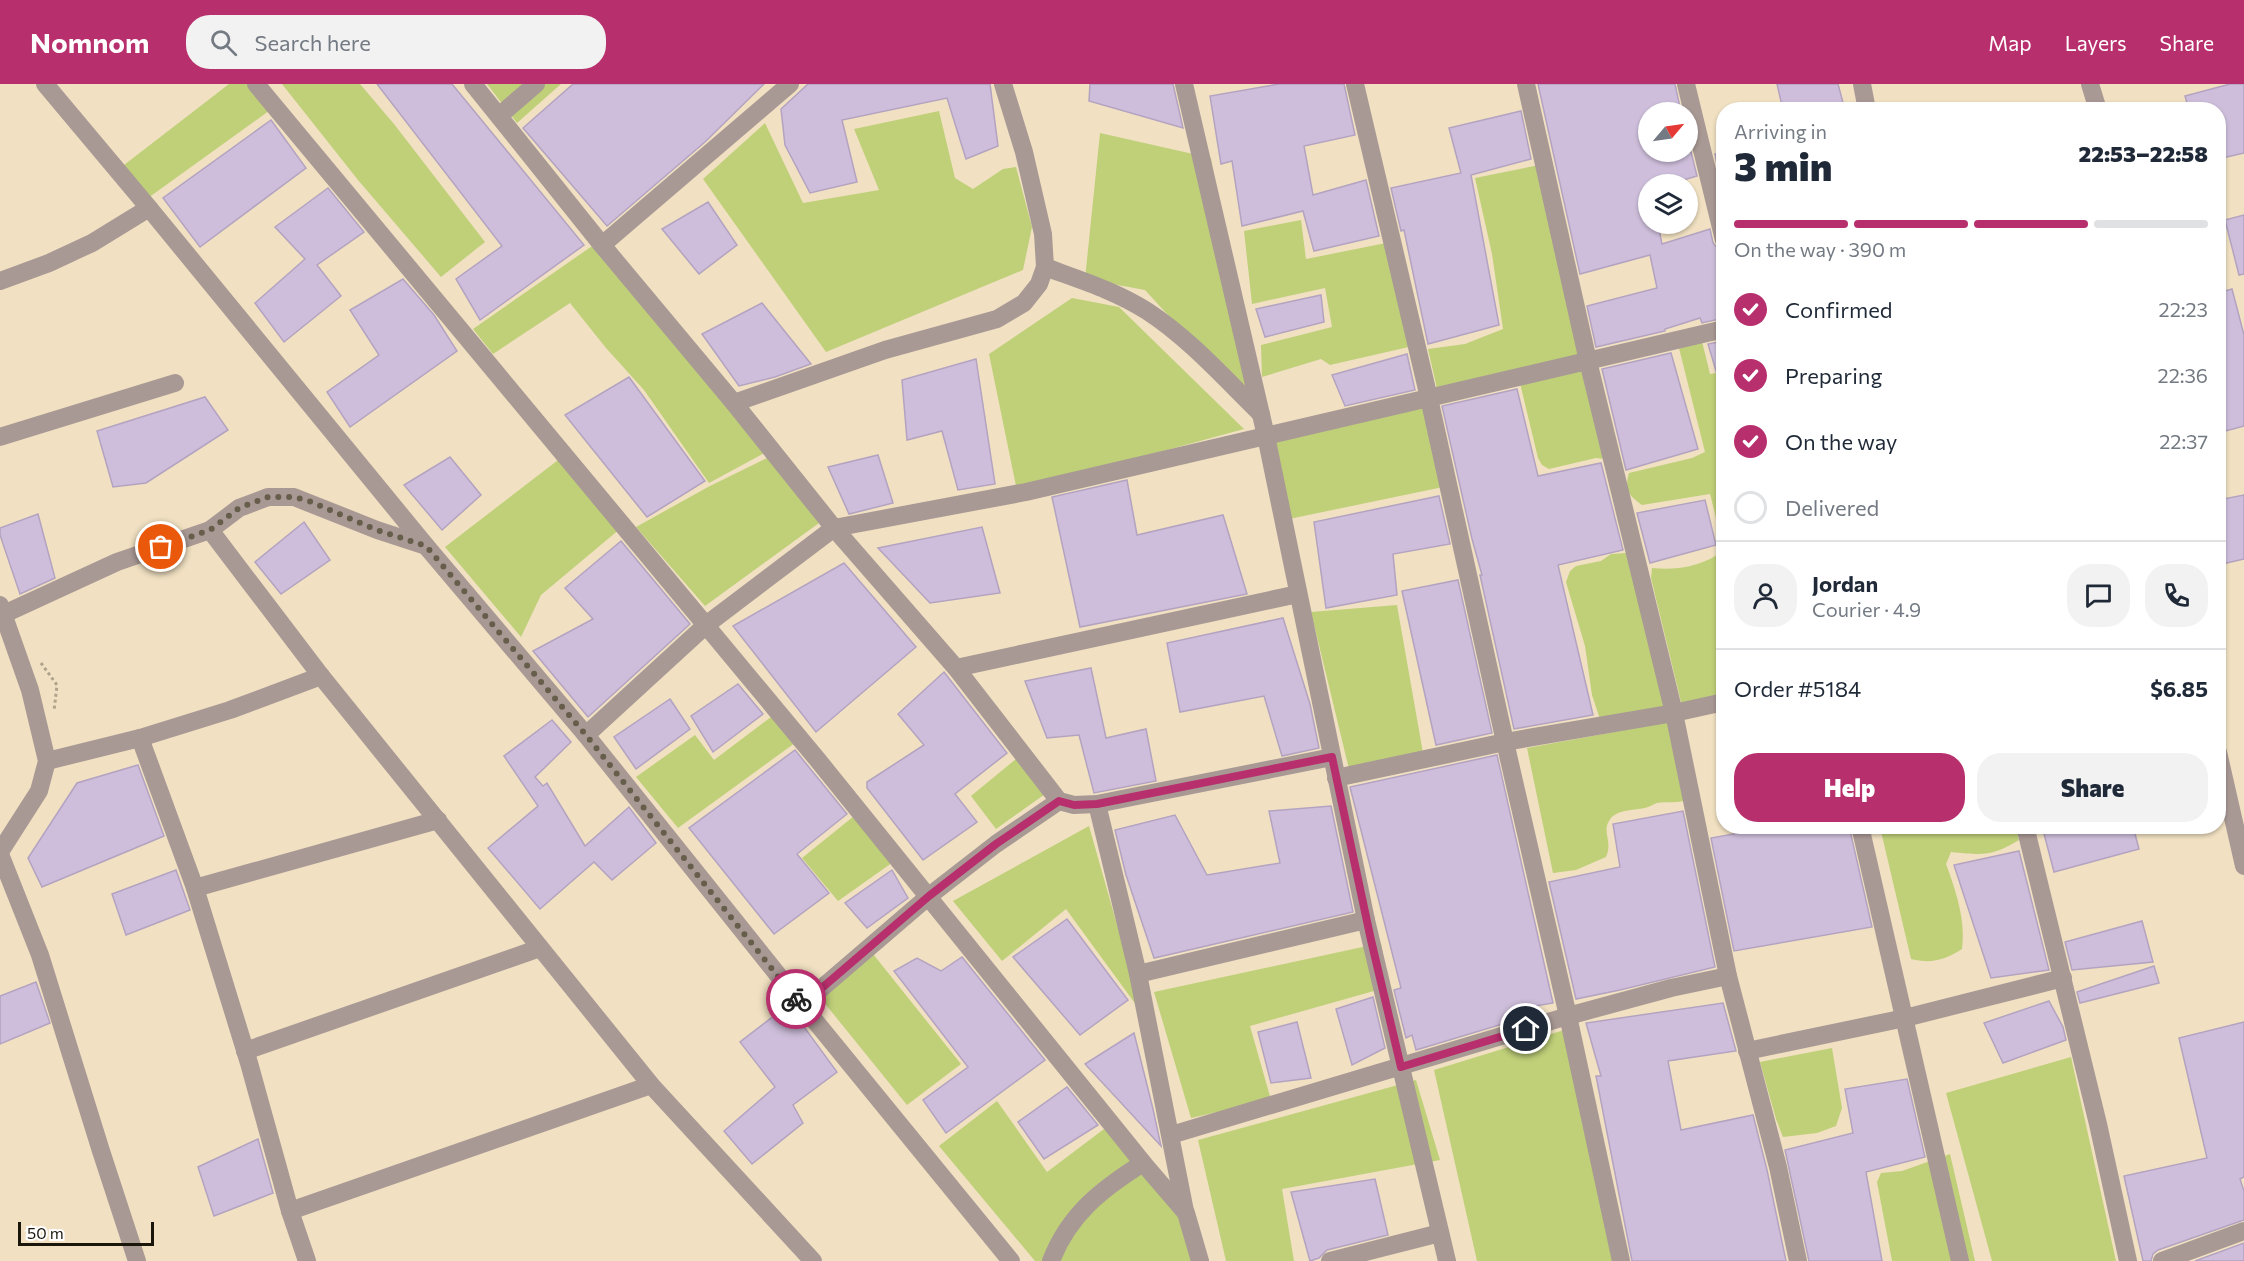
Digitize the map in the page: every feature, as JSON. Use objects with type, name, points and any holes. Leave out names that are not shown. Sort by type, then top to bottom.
[{"type":"street","points":[[45,84],[426,546],[586,735],[1011,1261]]},
{"type":"street","points":[[256,84],[706,625],[1186,1213]]},
{"type":"street","points":[[473,84],[834,528],[956,668],[1059,801],[1074,805],[1097,804],[1332,757]]},
{"type":"street","points":[[499,116],[536,84]]},
{"type":"street","points":[[602,245],[790,84]]},
{"type":"street","points":[[734,403],[885,350],[997,319],[1024,303],[1040,284],[1045,267],[1043,234],[1024,152],[1003,84]]},
{"type":"street","points":[[1184,84],[1266,436],[1366,920],[1447,1261]]},
{"type":"street","points":[[1355,84],[1429,398],[1621,1261]]},
{"type":"street","points":[[1526,84],[1588,361],[1674,713],[1728,976],[1778,1167],[1798,1261]]},
{"type":"street","points":[[1686,84],[1716,207]]},
{"type":"street","points":[[1862,84],[1865,102]]},
{"type":"street","points":[[2090,84],[2096,102]]},
{"type":"street","points":[[0,281],[49,263],[92,243],[149,208]]},
{"type":"street","points":[[1045,267],[1106,290],[1147,312],[1182,337],[1261,414]]},
{"type":"street","points":[[586,735],[706,625],[834,528],[1026,492],[1716,331]]},
{"type":"street","points":[[0,436],[175,383]]},
{"type":"street","points":[[137,1261],[40,955],[0,853],[39,791],[47,761],[30,690],[2,609],[117,562],[210,530],[239,508],[268,497],[294,497],[377,530],[426,546]]},
{"type":"street","points":[[210,530],[321,676],[651,1085],[813,1261]]},
{"type":"street","points":[[956,668],[1298,594]]},
{"type":"street","points":[[47,761],[140,738],[230,710],[321,676]]},
{"type":"street","points":[[1336,778],[1504,742],[1716,704]]},
{"type":"street","points":[[140,738],[195,888],[245,1051],[290,1211],[307,1261]]},
{"type":"street","points":[[2226,787],[2244,866]]},
{"type":"street","points":[[802,1005],[929,896],[996,844],[1059,801]]},
{"type":"street","points":[[1097,804],[1138,974],[1186,1213],[1200,1261]]},
{"type":"street","points":[[195,888],[438,820]]},
{"type":"street","points":[[1862,834],[1960,1261]]},
{"type":"street","points":[[2027,834],[2098,1124],[2128,1261]]},
{"type":"street","points":[[1138,974],[1366,920]]},
{"type":"street","points":[[245,1051],[540,948]]},
{"type":"street","points":[[1171,1135],[1568,1016],[1671,988],[1728,976]]},
{"type":"street","points":[[1747,1051],[1905,1018],[2062,978]]},
{"type":"street","points":[[290,1211],[651,1085]]},
{"type":"street","points":[[1051,1261],[1069,1226],[1097,1194],[1143,1163]]},
{"type":"street","points":[[2162,1261],[2244,1231]]},
{"type":"street","points":[[1330,1261],[1440,1233]]},
{"type":"green space","points":[[229,84],[250,84],[273,108],[148,198],[124,165]]},
{"type":"green space","points":[[282,84],[360,84],[394,124],[485,242],[441,277],[358,180]]},
{"type":"green space","points":[[487,84],[561,84],[517,123]]},
{"type":"green space","points":[[939,111],[955,178],[973,189],[1003,169],[1016,167],[1032,227],[1023,270],[826,352],[703,179],[765,123],[803,203],[879,190],[854,129]]},
{"type":"green space","points":[[1100,133],[1211,158],[1255,410],[1145,290],[1085,279]]},
{"type":"green space","points":[[1539,165],[1584,356],[1438,393],[1428,349],[1465,344],[1503,329],[1492,254],[1475,178]]},
{"type":"green space","points":[[1301,220],[1306,259],[1391,242],[1413,346],[1330,365],[1321,359],[1262,377],[1261,345],[1332,327],[1325,288],[1252,304],[1244,231]]},
{"type":"green space","points":[[595,244],[768,451],[709,483],[644,390],[570,303],[493,354],[473,329]]},
{"type":"green space","points":[[1072,298],[1119,307],[1244,429],[1017,491],[989,354]]},
{"type":"green space","points":[[1699,329],[1710,374],[1716,373],[1716,518],[1710,494],[1642,505],[1627,488],[1629,473],[1692,458],[1705,452],[1676,336]]},
{"type":"green space","points":[[1586,364],[1606,459],[1596,458],[1549,469],[1542,465],[1538,458],[1519,379]]},
{"type":"green space","points":[[1430,405],[1448,486],[1289,519],[1272,442]]},
{"type":"green space","points":[[771,456],[819,523],[705,606],[636,527],[708,487]]},
{"type":"green space","points":[[562,457],[621,528],[541,595],[521,637],[445,547]]},
{"type":"green space","points":[[1626,553],[1673,710],[1602,725],[1592,695],[1585,646],[1566,582],[1570,571],[1576,566],[1601,561],[1611,554]]},
{"type":"green space","points":[[1715,556],[1716,702],[1683,710],[1651,578],[1652,568],[1670,569],[1689,566]]},
{"type":"green space","points":[[1397,605],[1423,753],[1349,769],[1311,612]]},
{"type":"green space","points":[[779,711],[799,740],[678,828],[636,777],[695,735],[714,760]]},
{"type":"green space","points":[[1674,721],[1689,799],[1657,803],[1616,814],[1607,825],[1608,851],[1606,857],[1576,870],[1553,873],[1527,748]]},
{"type":"green space","points":[[1022,754],[1048,792],[996,829],[971,796]]},
{"type":"green space","points":[[859,812],[896,860],[838,901],[802,858]]},
{"type":"green space","points":[[1089,826],[1142,1013],[1066,909],[1002,961],[953,901]]},
{"type":"green space","points":[[1882,834],[2018,834],[2019,840],[1994,852],[1979,854],[1951,852],[1946,864],[1957,895],[1963,928],[1962,949],[1938,960],[1911,959]]},
{"type":"green space","points":[[1381,943],[1388,987],[1250,1026],[1271,1100],[1191,1118],[1154,992]]},
{"type":"green space","points":[[873,954],[961,1064],[907,1105],[818,995]]},
{"type":"green space","points":[[1574,1027],[1621,1261],[1477,1261],[1434,1070]]},
{"type":"green space","points":[[1832,1048],[1842,1108],[1836,1126],[1817,1133],[1783,1137],[1760,1062]]},
{"type":"green space","points":[[2071,1057],[2116,1261],[1992,1261],[1946,1093]]},
{"type":"green space","points":[[1416,1080],[1440,1160],[1282,1189],[1294,1261],[1226,1261],[1198,1140]]},
{"type":"green space","points":[[997,1101],[1047,1172],[1108,1126],[1199,1236],[1206,1261],[1035,1261],[939,1146]]},
{"type":"green space","points":[[1950,1154],[1975,1261],[1892,1261],[1877,1182],[1881,1173],[1902,1171]]},
{"type":"building","points":[[377,84],[452,84],[584,245],[480,320],[456,279],[502,246]]},
{"type":"building","points":[[573,84],[764,84],[705,142],[607,226],[523,128]]},
{"type":"building","points":[[808,84],[990,84],[998,146],[966,159],[947,98],[842,120],[857,182],[810,193],[785,145],[781,109]]},
{"type":"building","points":[[1090,84],[1173,84],[1183,128],[1089,101]]},
{"type":"building","points":[[1279,84],[1344,84],[1355,135],[1304,146],[1313,195],[1366,180],[1379,236],[1314,251],[1303,211],[1242,226],[1232,161],[1221,164],[1210,96]]},
{"type":"building","points":[[1538,84],[1675,84],[1679,102],[1638,102],[1638,162],[1694,162],[1696,174],[1638,174],[1638,234],[1660,234],[1662,244],[1710,229],[1716,246],[1716,320],[1702,323],[1700,318],[1665,329],[1665,331],[1596,347],[1587,306],[1657,288],[1650,255],[1580,274]]},
{"type":"building","points":[[1777,84],[1838,84],[1843,102],[1781,102]]},
{"type":"building","points":[[2230,84],[2244,84],[2244,153],[2226,157],[2226,102],[2187,102],[2185,96]]},
{"type":"building","points":[[1521,111],[1531,159],[1471,175],[1499,325],[1428,344],[1404,230],[1401,231],[1391,188],[1461,173],[1449,128]]},
{"type":"building","points":[[271,120],[306,168],[200,247],[163,198]]},
{"type":"building","points":[[328,188],[364,232],[317,265],[341,296],[284,342],[255,303],[305,259],[275,227]]},
{"type":"building","points":[[708,202],[737,245],[699,274],[662,229]]},
{"type":"building","points":[[2244,215],[2244,274],[2239,275],[2226,220]]},
{"type":"building","points":[[403,279],[434,315],[457,351],[350,427],[327,392],[379,355],[350,310]]},
{"type":"building","points":[[2232,289],[2244,335],[2244,426],[2226,431],[2226,291]]},
{"type":"building","points":[[1321,295],[1324,322],[1265,337],[1256,309]]},
{"type":"building","points":[[762,303],[811,364],[775,377],[739,386],[702,334]]},
{"type":"building","points":[[1716,342],[1716,371],[1708,344]]},
{"type":"building","points":[[1671,353],[1698,449],[1626,470],[1602,369]]},
{"type":"building","points":[[1407,354],[1415,390],[1345,406],[1332,375]]},
{"type":"building","points":[[976,359],[995,484],[958,490],[942,431],[907,440],[902,380]]},
{"type":"building","points":[[629,377],[705,481],[647,517],[565,415]]},
{"type":"building","points":[[1517,389],[1538,476],[1601,463],[1623,550],[1558,565],[1593,715],[1514,729],[1480,575],[1482,575],[1442,406]]},
{"type":"building","points":[[205,397],[228,430],[146,483],[113,487],[97,431]]},
{"type":"building","points":[[878,455],[893,503],[849,514],[828,467]]},
{"type":"building","points":[[450,457],[481,495],[442,530],[404,485]]},
{"type":"building","points":[[1127,480],[1137,535],[1223,515],[1247,594],[1080,627],[1052,497]]},
{"type":"building","points":[[2244,495],[2244,559],[2226,563],[2226,498]]},
{"type":"building","points":[[1439,496],[1450,544],[1393,554],[1397,595],[1326,608],[1314,522]]},
{"type":"building","points":[[1705,500],[1716,545],[1650,563],[1637,513]]},
{"type":"building","points":[[38,514],[55,578],[20,594],[0,535],[0,528]]},
{"type":"building","points":[[304,522],[330,560],[281,594],[255,562]]},
{"type":"building","points":[[982,527],[1000,593],[930,603],[878,548]]},
{"type":"building","points":[[621,541],[690,624],[588,717],[533,651],[593,619],[565,588]]},
{"type":"building","points":[[844,563],[916,647],[816,732],[733,626]]},
{"type":"building","points":[[1458,580],[1492,733],[1436,745],[1402,591]]},
{"type":"building","points":[[1283,618],[1310,704],[1319,748],[1282,756],[1264,696],[1180,712],[1167,643]]},
{"type":"building","points":[[1091,668],[1106,738],[1146,729],[1156,781],[1094,793],[1079,735],[1047,738],[1025,681]]},
{"type":"building","points":[[944,672],[1007,753],[955,794],[977,822],[923,860],[867,788],[867,782],[924,745],[898,714]]},
{"type":"building","points":[[738,684],[763,714],[713,752],[691,716]]},
{"type":"building","points":[[670,699],[690,729],[636,769],[614,737]]},
{"type":"building","points":[[552,720],[571,742],[535,777],[543,786],[547,783],[585,846],[629,807],[656,843],[612,880],[594,862],[540,909],[488,848],[538,806],[504,756]]},
{"type":"building","points":[[795,750],[847,814],[797,854],[829,893],[774,934],[689,828]]},
{"type":"building","points":[[1497,755],[1553,1003],[1524,1008],[1526,1017],[1416,1050],[1412,1035],[1406,1038],[1394,990],[1401,988],[1350,787]]},
{"type":"building","points":[[138,765],[164,836],[42,887],[28,858],[77,783]]},
{"type":"building","points":[[1331,806],[1353,912],[1154,958],[1126,875],[1115,830],[1175,815],[1207,875],[1280,863],[1269,811]]},
{"type":"building","points":[[1683,811],[1715,967],[1576,999],[1549,882],[1620,867],[1613,824]]},
{"type":"building","points":[[1733,834],[1851,834],[1872,927],[1734,951],[1711,838]]},
{"type":"building","points":[[2044,834],[2135,834],[2139,849],[2054,872]]},
{"type":"building","points":[[2019,851],[2049,970],[1991,978],[1954,865]]},
{"type":"building","points":[[176,870],[190,910],[126,935],[112,894]]},
{"type":"building","points":[[892,870],[908,898],[867,928],[845,903]]},
{"type":"building","points":[[1067,919],[1128,1000],[1080,1035],[1013,957]]},
{"type":"building","points":[[2142,921],[2153,962],[2072,970],[2065,942]]},
{"type":"building","points":[[962,957],[1045,1060],[946,1133],[923,1100],[968,1067],[894,971],[917,958],[941,971]]},
{"type":"building","points":[[2154,966],[2159,983],[2080,1003],[2077,992]]},
{"type":"building","points":[[36,982],[50,1023],[0,1044],[0,996]]},
{"type":"building","points":[[1373,997],[1385,1048],[1352,1065],[1336,1009]]},
{"type":"building","points":[[2049,1001],[2063,1027],[2066,1040],[2003,1063],[1984,1023]]},
{"type":"building","points":[[1723,1003],[1736,1051],[1668,1061],[1681,1130],[1753,1115],[1786,1261],[1632,1261],[1596,1076],[1601,1076],[1586,1023]]},
{"type":"building","points":[[788,1005],[837,1072],[793,1105],[803,1123],[752,1164],[724,1131],[775,1087],[740,1042]]},
{"type":"building","points":[[1297,1022],[1311,1078],[1271,1083],[1258,1032]]},
{"type":"building","points":[[2244,1022],[2244,1177],[2240,1179],[2244,1191],[2244,1220],[2158,1250],[2153,1254],[2151,1261],[2143,1261],[2124,1176],[2207,1158],[2179,1038]]},
{"type":"building","points":[[1134,1033],[1153,1109],[1161,1146],[1085,1064]]},
{"type":"building","points":[[1907,1079],[1925,1157],[1866,1172],[1882,1261],[1809,1261],[1785,1150],[1853,1133],[1845,1089]]},
{"type":"building","points":[[1067,1087],[1098,1125],[1044,1159],[1018,1122]]},
{"type":"building","points":[[258,1139],[273,1193],[214,1216],[198,1167]]},
{"type":"building","points":[[1375,1179],[1388,1235],[1327,1250],[1319,1258],[1310,1261],[1291,1192]]},
{"type":"building","points":[[2244,1243],[2244,1261],[2195,1261]]},
{"type":"way so far","points":[[161,547],[210,530],[239,508],[268,497],[294,497],[309,501],[377,530],[426,546],[586,735],[796,999]]},
{"type":"route","points":[[796,999],[802,1005],[929,896],[996,844],[1059,801],[1085,806],[1332,757],[1384,999],[1401,1067],[1526,1029]]}]
